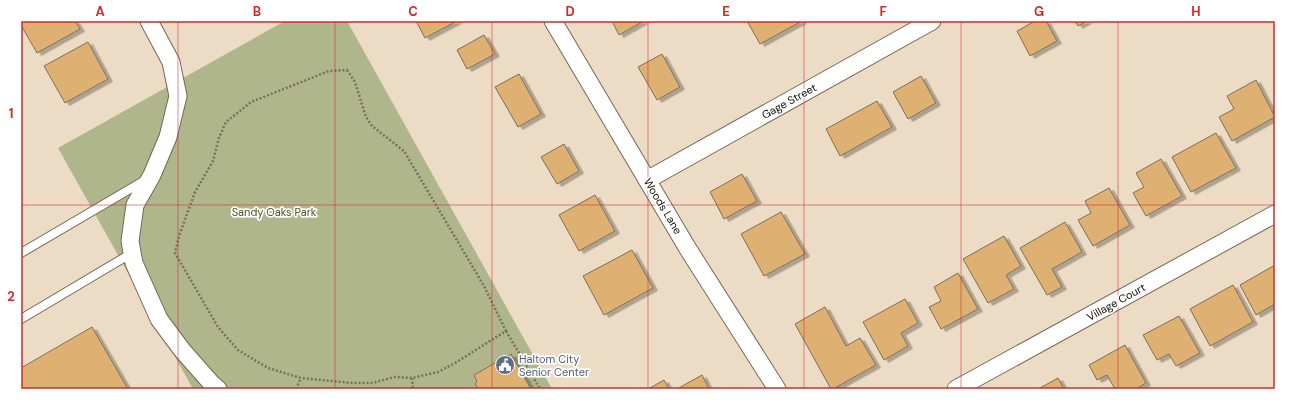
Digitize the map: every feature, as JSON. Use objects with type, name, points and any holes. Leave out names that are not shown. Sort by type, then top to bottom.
[{"type":"street","points":[[148,21],[171,62],[178,96],[168,136],[152,175],[135,205],[130,241],[132,253],[134,262],[159,319],[182,350],[218,389]]},
{"type":"street","name":"Woods Lane","points":[[553,21],[688,248],[777,389]]},
{"type":"street","name":"Gage Street","points":[[647,180],[932,21]]},
{"type":"street","name":"Village Court","points":[[956,389],[1275,214]]},
{"type":"lane","points":[[21,253],[152,175]]},
{"type":"lane","points":[[21,319],[132,253]]},
{"type":"path","points":[[506,331],[438,372],[412,378],[394,377],[372,382],[352,383],[301,378],[268,368],[238,350],[218,327],[175,253],[179,236],[194,192],[213,161],[219,138],[226,122],[251,102],[330,71],[347,70],[355,82],[366,117],[372,126],[404,151],[484,286],[506,331],[540,389]]},
{"type":"path","points":[[296,389],[301,378]]},
{"type":"path","points":[[412,378],[413,389]]},
{"type":"green space","name":"Sandy Oaks Park","points":[[285,21],[347,21],[552,389],[193,389],[58,148]]},
{"type":"building","points":[[21,21],[75,21],[80,29],[37,53],[21,25]]},
{"type":"building","points":[[416,21],[457,21],[425,38]]},
{"type":"building","points":[[612,21],[644,21],[619,35]]},
{"type":"building","points":[[747,21],[802,21],[760,44]]},
{"type":"building","points":[[1035,21],[1046,21],[1057,41],[1030,56],[1017,31]]},
{"type":"building","points":[[1075,21],[1087,21],[1078,26]]},
{"type":"building","points":[[484,35],[495,54],[467,69],[457,50]]},
{"type":"building","points":[[88,42],[108,79],[65,103],[44,66]]},
{"type":"building","points":[[662,54],[680,87],[657,100],[638,67]]},
{"type":"building","points":[[519,74],[541,114],[518,127],[495,87]]},
{"type":"building","points":[[921,76],[936,103],[908,119],[893,92]]},
{"type":"building","points":[[1256,80],[1275,117],[1232,141],[1219,117],[1234,109],[1227,96]]},
{"type":"building","points":[[877,101],[892,127],[840,156],[826,129]]},
{"type":"building","points":[[1216,133],[1236,168],[1191,192],[1172,157]]},
{"type":"building","points":[[564,144],[579,171],[557,184],[541,157]]},
{"type":"building","points":[[1161,159],[1182,196],[1146,216],[1133,193],[1144,187],[1136,173]]},
{"type":"building","points":[[742,174],[757,201],[724,219],[710,192]]},
{"type":"building","points":[[1109,188],[1130,225],[1093,246],[1078,220],[1091,213],[1085,201]]},
{"type":"building","points":[[595,195],[615,231],[579,251],[559,215]]},
{"type":"building","points":[[781,212],[805,254],[764,276],[741,234]]},
{"type":"building","points":[[1065,222],[1082,252],[1052,269],[1062,287],[1047,295],[1020,248]]},
{"type":"building","points":[[1004,236],[1021,266],[1006,275],[1014,289],[988,303],[963,259]]},
{"type":"building","points":[[632,250],[653,288],[604,315],[583,276]]},
{"type":"building","points":[[1275,265],[1275,304],[1256,315],[1240,285]]},
{"type":"building","points":[[958,273],[978,309],[941,329],[929,307],[941,301],[934,287]]},
{"type":"building","points":[[1233,285],[1253,322],[1210,346],[1190,309]]},
{"type":"building","points":[[905,299],[918,323],[901,333],[908,346],[884,360],[863,322]]},
{"type":"building","points":[[825,307],[846,346],[860,338],[876,365],[833,389],[831,389],[795,324]]},
{"type":"building","points":[[1179,316],[1200,353],[1176,366],[1169,354],[1157,360],[1143,335]]},
{"type":"building","points":[[92,327],[128,389],[21,389],[21,368]]},
{"type":"building","points":[[1125,345],[1146,383],[1136,389],[1115,389],[1107,375],[1097,380],[1089,365]]},
{"type":"building","name":"Haltom City Senior Center","points":[[511,354],[531,389],[479,389],[475,384],[477,382],[474,375]]},
{"type":"building","points":[[702,375],[709,389],[677,389]]},
{"type":"building","points":[[1058,378],[1064,389],[1038,389]]},
{"type":"building","points":[[664,380],[669,389],[648,389]]},
{"type":"place","name":"Haltom City Senior Center","points":[[505,365]]}]
